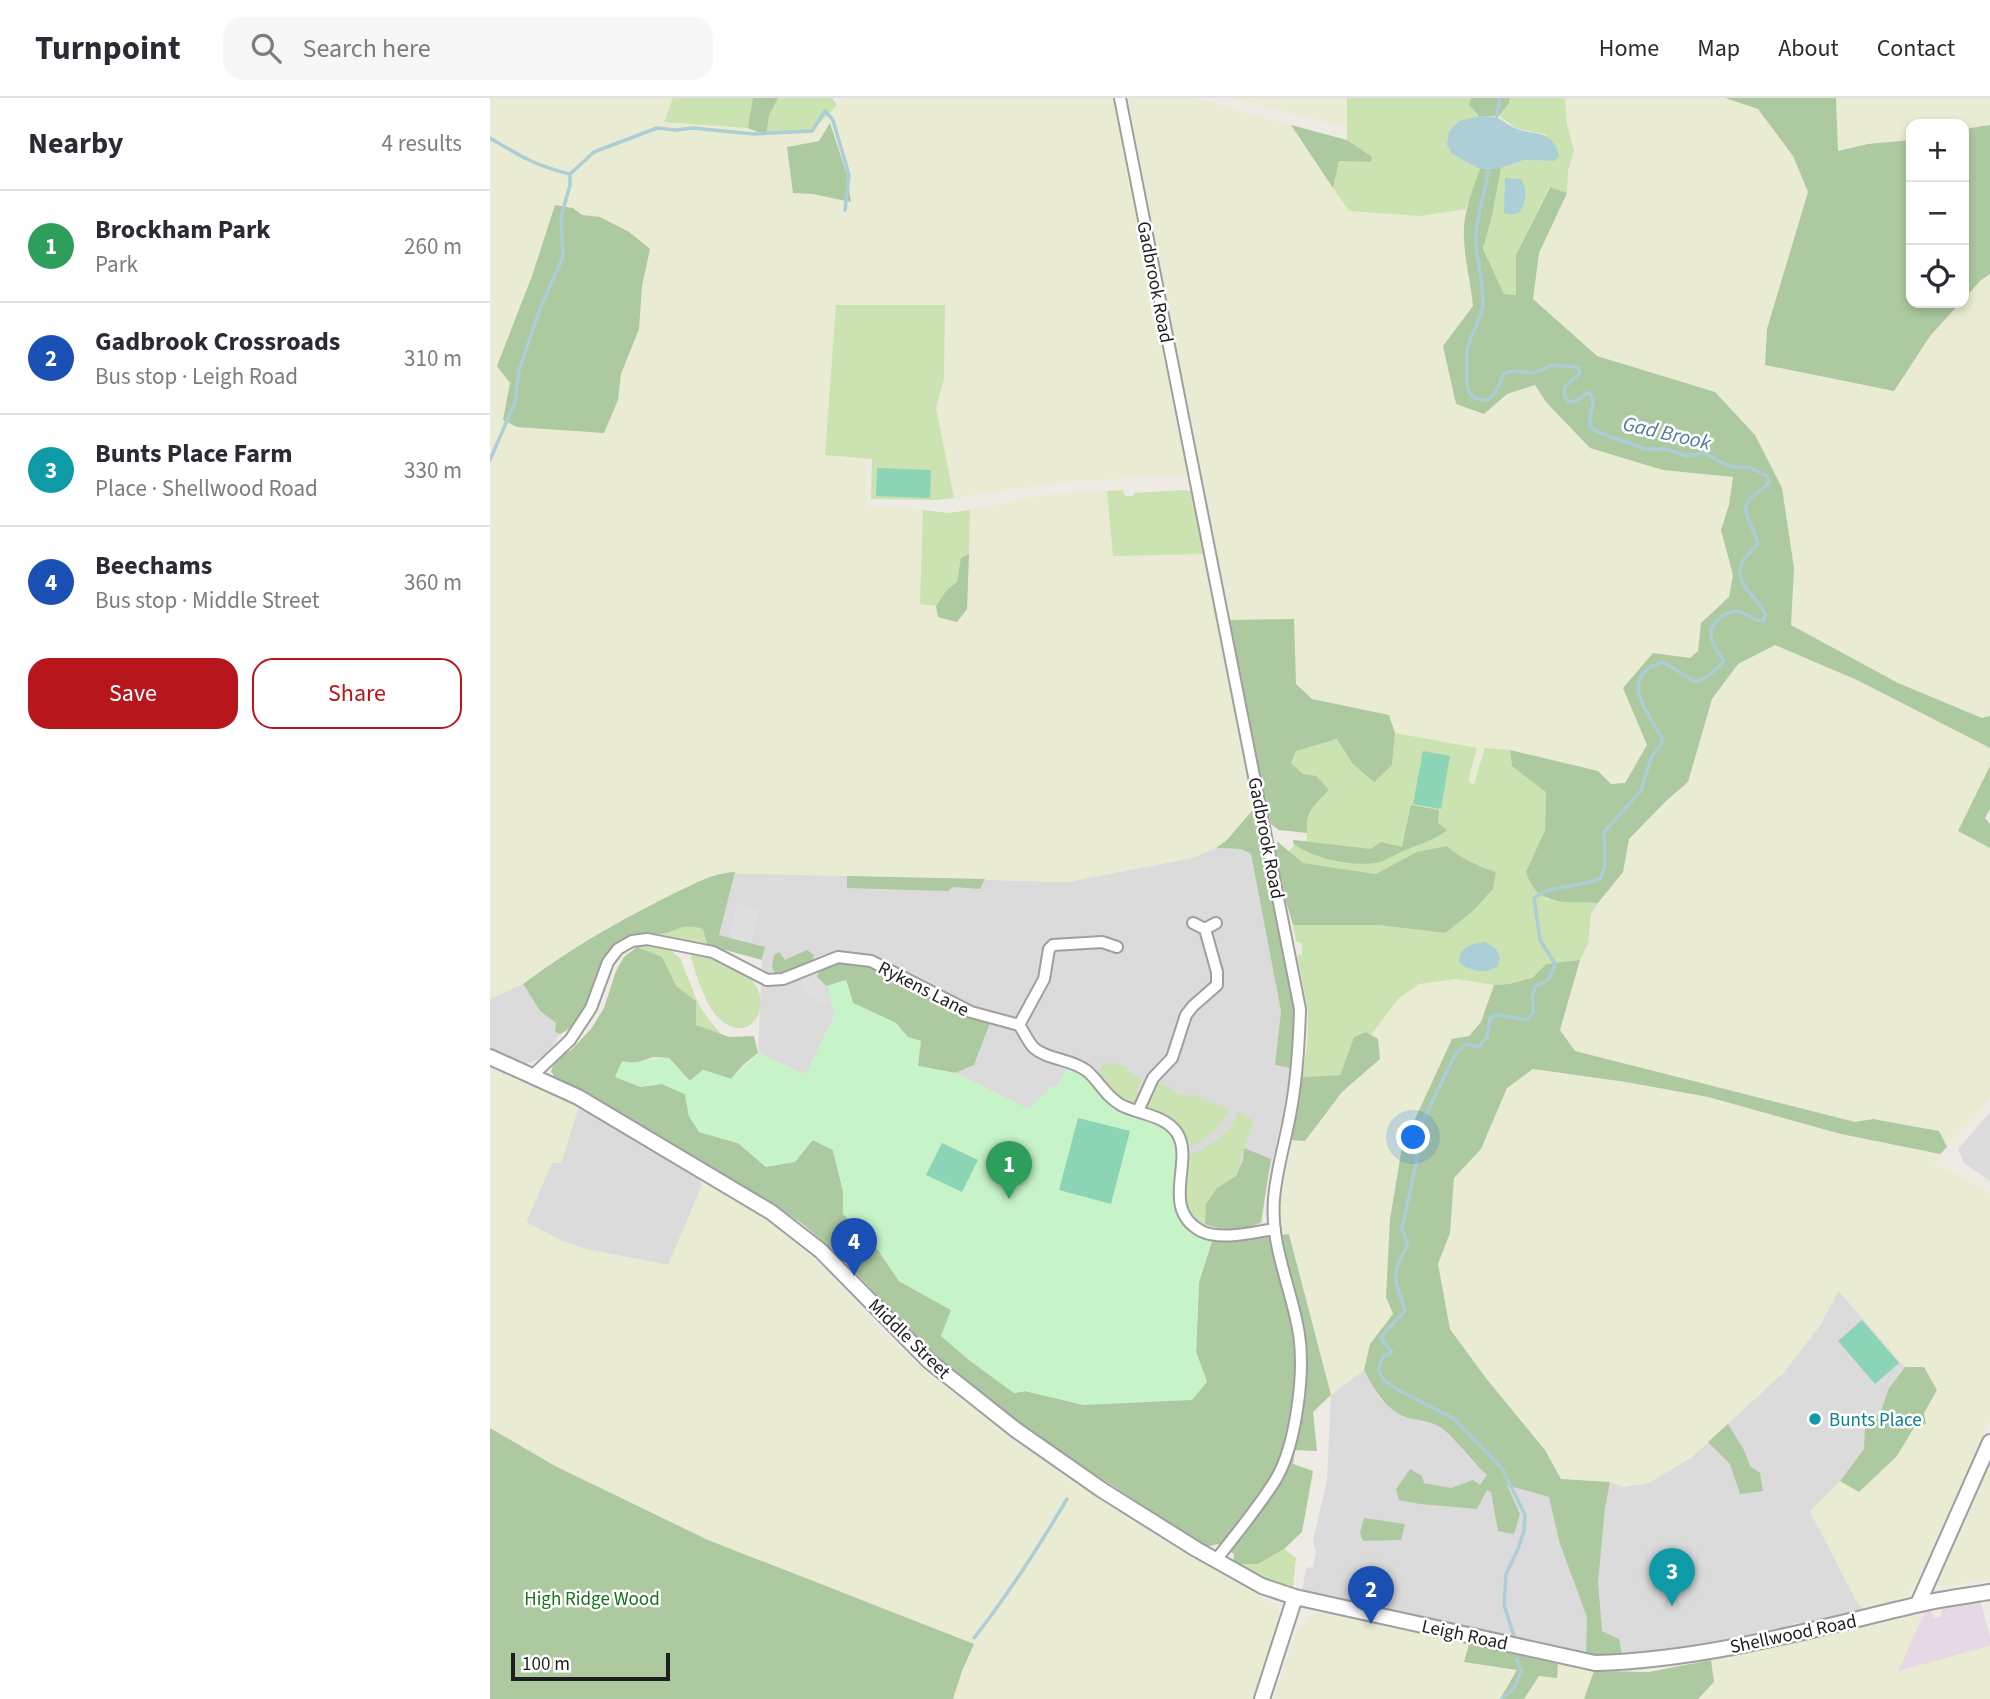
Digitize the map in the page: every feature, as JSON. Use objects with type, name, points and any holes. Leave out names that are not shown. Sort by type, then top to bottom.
[{"type":"street","name":"Gadbrook Road","points":[[1120,98],[1300,1009],[1291,1114],[1274,1199],[1275,1229],[1299,1333],[1302,1372],[1297,1410],[1285,1459],[1276,1478],[1216,1560]]},
{"type":"street","points":[[1138,1111],[1153,1078],[1172,1058],[1186,1015],[1217,985],[1217,972],[1205,929],[1193,923]]},
{"type":"street","points":[[1205,929],[1216,923]]},
{"type":"street","name":"Rykens Lane","points":[[533,1075],[563,1048],[584,1021],[608,962],[618,949],[632,941],[647,939],[713,952],[767,980],[783,979],[838,957],[861,958],[971,1012],[1019,1025]]},
{"type":"street","points":[[1117,947],[1102,942],[1054,945],[1049,949],[1044,979],[1019,1025],[1033,1047],[1086,1070],[1106,1095],[1122,1106],[1173,1128],[1179,1137],[1181,1149],[1179,1198],[1191,1224],[1203,1232],[1217,1235],[1275,1229]]},
{"type":"street","name":"Middle Street","points":[[490,1057],[533,1075],[630,1127],[787,1224],[821,1251],[929,1361],[1060,1462],[1142,1516],[1216,1560],[1262,1586],[1295,1597]]},
{"type":"street","points":[[1919,1604],[1990,1442]]},
{"type":"street","name":"Shellwood Road","points":[[1595,1663],[1641,1662],[1750,1643],[1919,1604],[1990,1592]]},
{"type":"street","points":[[1262,1699],[1295,1597]]},
{"type":"street","name":"Leigh Road","points":[[1295,1597],[1595,1663]]},
{"type":"shaded area","points":[[1216,848],[1241,849],[1251,853],[1281,1011],[1275,1065],[1290,1068],[1283,1115],[1265,1189],[1263,1238],[1212,1241],[1198,1236],[1186,1227],[1175,1208],[1174,1182],[1139,1117],[1117,1109],[1105,1101],[1085,1076],[1046,1093],[1028,1109],[955,1073],[974,1065],[990,1023],[819,969],[835,1014],[806,1075],[758,1053],[762,960],[765,955],[719,935],[735,872],[1067,882],[1192,858]]},
{"type":"shaded area","points":[[737,903],[760,909],[751,943],[729,938]]},
{"type":"shaded area","points":[[819,969],[817,977],[822,982],[828,999],[825,1005],[804,993],[796,978]]},
{"type":"shaded area","points":[[523,984],[540,1011],[556,1023],[555,1031],[560,1034],[547,1056],[526,1064],[490,1049],[490,999]]},
{"type":"shaded area","points":[[579,1106],[695,1173],[702,1185],[669,1265],[585,1249],[562,1241],[526,1222],[552,1163],[561,1163]]},
{"type":"shaded area","points":[[1990,1112],[1990,1181],[1964,1163],[1958,1149]]},
{"type":"shaded area","points":[[1838,1290],[1905,1367],[1889,1388],[1881,1411],[1865,1428],[1865,1449],[1840,1481],[1810,1511],[1858,1604],[1865,1610],[1812,1623],[1794,1623],[1786,1629],[1651,1652],[1586,1655],[1302,1591],[1306,1568],[1313,1567],[1316,1552],[1313,1541],[1327,1480],[1331,1395],[1364,1370],[1380,1399],[1403,1416],[1437,1425],[1493,1480],[1549,1497],[1610,1482],[1624,1487],[1692,1457],[1785,1371],[1821,1324]]},
{"type":"shaded area","points":[[1980,1600],[1990,1646],[1897,1672],[1926,1609],[1930,1609],[1934,1618],[1940,1617],[1942,1608]]},
{"type":"green space","points":[[490,98],[673,98],[665,122],[748,128],[766,135],[812,131],[847,98],[1117,98],[1154,307],[1191,475],[1059,482],[954,498],[936,408],[944,378],[945,305],[837,305],[825,455],[865,459],[867,505],[923,510],[920,603],[936,606],[938,617],[956,622],[967,609],[970,510],[1042,495],[1107,491],[1113,556],[1204,554],[1256,806],[1227,840],[1192,858],[1067,882],[719,873],[631,914],[573,948],[523,984],[490,999]]},
{"type":"green space","points":[[673,98],[832,98],[837,105],[812,131],[766,135],[747,128],[664,122]]},
{"type":"green space","points":[[753,98],[778,98],[769,115],[766,135],[748,128]]},
{"type":"green space","points":[[1127,98],[1195,98],[1291,125],[1349,211],[1420,216],[1466,209],[1463,238],[1473,306],[1443,346],[1484,414],[1507,394],[1535,385],[1546,402],[1663,470],[1733,477],[1729,505],[1721,530],[1733,575],[1729,597],[1701,623],[1698,651],[1690,658],[1653,653],[1623,687],[1647,746],[1625,783],[1611,784],[1510,750],[1485,748],[1475,784],[1467,782],[1476,748],[1395,733],[1389,715],[1312,699],[1295,684],[1294,619],[1230,620]]},
{"type":"green space","points":[[1232,98],[1347,98],[1349,128],[1380,141],[1365,195],[1372,158],[1347,140],[1348,128]]},
{"type":"green space","points":[[1347,98],[1471,98],[1469,105],[1479,116],[1459,121],[1449,131],[1452,154],[1480,169],[1466,209],[1420,216],[1349,211],[1333,188],[1339,161],[1371,162],[1371,157],[1347,140]]},
{"type":"green space","points":[[1471,98],[1510,98],[1499,116],[1479,116],[1469,105]]},
{"type":"green space","points":[[1510,98],[1565,98],[1567,124],[1574,151],[1568,171],[1567,193],[1549,187],[1516,255],[1516,295],[1504,294],[1483,249],[1501,168],[1524,160],[1554,161],[1546,135],[1516,128],[1499,116]]},
{"type":"green space","points":[[1565,98],[1725,98],[1758,108],[1793,156],[1808,192],[1767,329],[1765,365],[1894,390],[1930,336],[1955,308],[1969,308],[1969,293],[1990,274],[1990,716],[1983,718],[1898,683],[1790,625],[1794,568],[1715,392],[1597,356],[1532,299],[1539,253],[1567,193],[1568,171],[1574,151],[1567,124]]},
{"type":"green space","points":[[1725,98],[1836,98],[1838,151],[1868,144],[1906,140],[1906,308],[1955,308],[1930,336],[1894,391],[1765,365],[1767,329],[1808,192],[1793,156],[1758,109]]},
{"type":"green space","points":[[1836,98],[1990,98],[1990,125],[1969,128],[1969,119],[1906,119],[1906,140],[1868,144],[1838,151]]},
{"type":"green space","points":[[830,123],[847,175],[851,202],[793,193],[787,147],[819,141]]},
{"type":"green space","points":[[1291,125],[1347,140],[1372,157],[1371,162],[1339,161],[1333,188]]},
{"type":"green space","points":[[1990,125],[1990,274],[1969,293],[1969,182],[1969,128]]},
{"type":"green space","points":[[1501,168],[1483,249],[1504,294],[1516,295],[1516,255],[1550,187],[1567,193],[1539,253],[1533,299],[1597,356],[1715,392],[1755,435],[1782,488],[1794,568],[1791,625],[1898,683],[1982,718],[1990,716],[1990,748],[1857,680],[1775,645],[1738,664],[1712,699],[1688,782],[1629,839],[1623,872],[1598,903],[1564,902],[1537,892],[1526,872],[1545,830],[1546,792],[1512,766],[1510,750],[1598,771],[1611,784],[1625,783],[1647,745],[1623,688],[1653,653],[1690,658],[1698,651],[1701,623],[1729,597],[1733,575],[1721,530],[1729,505],[1733,477],[1663,470],[1590,448],[1546,402],[1535,385],[1507,394],[1484,414],[1456,404],[1443,346],[1473,306],[1465,248],[1466,212],[1480,169]]},
{"type":"green space","points":[[555,205],[573,208],[582,215],[600,217],[629,232],[650,249],[642,286],[639,329],[621,374],[618,400],[604,433],[517,427],[503,420],[510,383],[497,366],[532,276]]},
{"type":"green space","points":[[836,305],[945,305],[944,378],[936,408],[954,498],[871,499],[872,459],[825,455]]},
{"type":"green space","points":[[877,468],[931,470],[930,498],[876,496]]},
{"type":"green space","points":[[1123,490],[1125,496],[1185,490],[1193,492],[1204,554],[1113,556],[1107,491]]},
{"type":"green space","points":[[923,510],[948,513],[970,510],[967,609],[957,622],[938,617],[936,606],[920,604]]},
{"type":"green space","points":[[969,554],[967,609],[957,622],[938,617],[936,606],[947,590],[957,582],[961,558]]},
{"type":"green space","points":[[1294,619],[1296,684],[1312,699],[1389,715],[1395,733],[1392,765],[1374,782],[1352,763],[1337,739],[1296,751],[1291,763],[1303,774],[1316,776],[1329,790],[1312,809],[1307,833],[1279,830],[1271,824],[1230,620]]},
{"type":"green space","points":[[1775,644],[1857,680],[1990,748],[1990,766],[1959,831],[1990,848],[1990,1099],[1947,1147],[1939,1131],[1874,1119],[1855,1122],[1575,1051],[1560,1030],[1580,960],[1588,943],[1591,914],[1623,872],[1629,839],[1688,782],[1712,699],[1738,664]]},
{"type":"green space","points":[[1395,733],[1477,748],[1468,781],[1474,784],[1485,748],[1510,750],[1512,766],[1546,791],[1545,830],[1526,872],[1547,900],[1598,903],[1591,914],[1588,943],[1580,960],[1546,964],[1532,978],[1509,984],[1494,985],[1456,979],[1419,984],[1398,999],[1371,1035],[1366,1032],[1354,1037],[1340,1075],[1302,1077],[1307,1047],[1308,1011],[1297,956],[1302,954],[1302,944],[1296,941],[1293,925],[1378,925],[1445,933],[1472,912],[1493,889],[1496,872],[1454,853],[1376,874],[1302,863],[1289,852],[1294,845],[1293,840],[1307,841],[1310,813],[1328,790],[1291,763],[1296,751],[1337,739],[1352,763],[1392,765]]},
{"type":"green space","points":[[1423,751],[1450,756],[1441,809],[1413,804]]},
{"type":"green space","points":[[1990,766],[1990,809],[1985,818],[1990,824],[1990,848],[1958,831]]},
{"type":"green space","points":[[1411,805],[1439,810],[1438,823],[1447,830],[1383,861],[1362,864],[1337,861],[1313,854],[1294,844],[1293,840],[1371,849],[1381,842],[1402,847]]},
{"type":"green space","points":[[1256,806],[1295,1008],[1290,1068],[1275,1065],[1281,1011],[1251,854],[1241,849],[1216,848],[1227,840]]},
{"type":"green space","points":[[1278,842],[1303,863],[1376,874],[1417,852],[1447,846],[1470,862],[1496,872],[1493,889],[1472,912],[1445,933],[1378,925],[1293,925],[1274,845]]},
{"type":"green space","points":[[735,872],[719,935],[765,947],[762,960],[707,945],[703,929],[695,927],[685,927],[658,935],[631,937],[617,946],[606,958],[587,1002],[572,1026],[560,1034],[555,1032],[556,1023],[540,1011],[523,984],[579,946],[635,913],[704,879]]},
{"type":"green space","points":[[847,876],[985,879],[980,889],[953,887],[948,891],[847,888]]},
{"type":"green space","points":[[686,925],[703,929],[707,945],[661,935]]},
{"type":"green space","points":[[652,944],[669,949],[680,958],[698,1003],[722,1035],[696,1025],[696,1001],[676,987],[661,957],[637,947]]},
{"type":"green space","points":[[637,947],[662,957],[676,986],[696,1001],[696,1025],[729,1037],[754,1036],[758,1053],[731,1079],[703,1070],[690,1081],[669,1058],[653,1057],[634,1064],[640,1087],[662,1084],[685,1094],[689,1116],[699,1132],[738,1143],[766,1167],[813,1140],[833,1150],[843,1191],[843,1214],[872,1241],[899,1281],[951,1310],[1014,1393],[1025,1391],[1084,1405],[1207,1382],[1196,1352],[1199,1282],[1212,1241],[1240,1241],[1289,1234],[1331,1395],[1313,1412],[1317,1451],[1295,1450],[1293,1464],[1313,1471],[1302,1532],[1284,1549],[1258,1564],[1233,1564],[1234,1554],[1218,1544],[1206,1547],[1032,1433],[935,1357],[838,1254],[800,1222],[659,1135],[556,1080],[551,1071],[555,1060],[571,1050],[591,1029],[604,1008],[616,971],[624,957]]},
{"type":"green space","points":[[807,950],[814,955],[812,962],[779,975],[775,974],[772,967],[774,955],[779,952],[785,960]]},
{"type":"green space","points":[[697,953],[734,967],[753,982],[761,1002],[755,1020],[749,1026],[731,1027],[710,1007],[691,958],[692,954]]},
{"type":"green space","points":[[840,960],[866,962],[968,1016],[990,1023],[974,1065],[955,1073],[918,1066],[920,1041],[908,1038],[896,1023],[853,1003],[846,980],[827,986],[817,977],[819,969]]},
{"type":"green space","points":[[1580,960],[1560,1030],[1575,1051],[1855,1122],[1873,1119],[1939,1131],[1947,1147],[1940,1154],[1841,1134],[1708,1097],[1533,1069],[1507,1088],[1481,1149],[1454,1178],[1450,1233],[1438,1264],[1450,1329],[1485,1377],[1545,1450],[1561,1479],[1610,1482],[1598,1582],[1602,1631],[1619,1639],[1622,1655],[1586,1655],[1587,1617],[1560,1544],[1549,1497],[1507,1485],[1520,1514],[1514,1534],[1498,1531],[1491,1492],[1487,1490],[1477,1509],[1399,1500],[1396,1489],[1410,1469],[1422,1476],[1424,1483],[1451,1488],[1473,1480],[1480,1485],[1487,1475],[1440,1427],[1403,1416],[1390,1407],[1375,1390],[1364,1370],[1370,1344],[1393,1314],[1386,1297],[1390,1219],[1402,1147],[1452,1039],[1469,1036],[1481,1022],[1494,985],[1532,978],[1546,964]]},
{"type":"green space","points":[[1456,979],[1494,985],[1481,1022],[1469,1036],[1452,1039],[1402,1147],[1390,1219],[1386,1297],[1393,1314],[1370,1344],[1364,1370],[1331,1395],[1290,1234],[1280,1235],[1279,1196],[1292,1140],[1305,1141],[1342,1092],[1380,1060],[1378,1039],[1371,1035],[1398,999],[1419,984]]},
{"type":"green space","points":[[846,980],[853,1003],[896,1023],[908,1037],[921,1041],[918,1066],[955,1073],[1028,1109],[1046,1093],[1050,1085],[1056,1088],[1068,1067],[1090,1081],[1111,1105],[1167,1131],[1175,1146],[1175,1200],[1178,1211],[1189,1228],[1212,1241],[1199,1282],[1196,1352],[1207,1382],[1192,1400],[1084,1405],[1025,1391],[1014,1393],[941,1336],[951,1310],[899,1281],[872,1241],[843,1214],[843,1191],[833,1150],[813,1140],[795,1162],[766,1167],[738,1143],[699,1132],[689,1116],[685,1094],[662,1084],[640,1087],[615,1077],[622,1061],[669,1058],[689,1081],[703,1070],[731,1079],[758,1053],[805,1075],[835,1014],[827,986]]},
{"type":"green space","points":[[1366,1032],[1378,1039],[1380,1059],[1342,1092],[1305,1141],[1292,1140],[1302,1077],[1340,1075],[1354,1037]]},
{"type":"green space","points":[[1103,1062],[1112,1066],[1113,1062],[1128,1068],[1127,1071],[1142,1078],[1137,1092],[1141,1094],[1135,1100],[1123,1101],[1107,1087],[1098,1076]]},
{"type":"green space","points":[[490,1068],[579,1106],[561,1163],[552,1163],[526,1222],[562,1241],[585,1249],[668,1265],[702,1185],[720,1186],[762,1215],[826,1270],[880,1329],[927,1373],[976,1410],[1075,1484],[1274,1603],[1279,1608],[1277,1626],[1252,1699],[490,1699]]},
{"type":"green space","points":[[1533,1069],[1708,1097],[1841,1134],[1940,1154],[1934,1165],[1990,1193],[1990,1420],[1914,1588],[1904,1599],[1865,1610],[1858,1604],[1810,1511],[1840,1481],[1859,1492],[1897,1456],[1937,1390],[1924,1367],[1905,1367],[1839,1290],[1821,1324],[1785,1371],[1692,1457],[1649,1483],[1624,1487],[1610,1482],[1561,1479],[1545,1450],[1485,1377],[1450,1329],[1438,1263],[1450,1233],[1454,1178],[1481,1149],[1507,1087]]},
{"type":"green space","points":[[1158,1083],[1173,1088],[1172,1091],[1190,1097],[1192,1094],[1230,1110],[1212,1132],[1189,1147],[1177,1125],[1148,1108],[1148,1097],[1153,1098]]},
{"type":"green space","points":[[1238,1112],[1254,1120],[1235,1176],[1217,1188],[1206,1204],[1205,1224],[1191,1212],[1188,1204],[1185,1156],[1217,1140],[1230,1127]]},
{"type":"green space","points":[[1078,1118],[1130,1131],[1111,1204],[1059,1190]]},
{"type":"green space","points":[[942,1143],[978,1160],[962,1192],[926,1175]]},
{"type":"green space","points":[[1244,1148],[1271,1159],[1261,1222],[1233,1229],[1205,1224],[1206,1204],[1217,1188],[1236,1176],[1243,1160]]},
{"type":"green space","points":[[1862,1320],[1899,1363],[1875,1384],[1838,1341]]},
{"type":"green space","points":[[1905,1367],[1924,1367],[1937,1390],[1924,1413],[1926,1424],[1915,1426],[1897,1456],[1859,1492],[1840,1481],[1864,1449],[1865,1428],[1881,1411],[1889,1388]]},
{"type":"green space","points":[[1728,1424],[1744,1450],[1750,1466],[1760,1473],[1763,1491],[1740,1494],[1730,1464],[1708,1442]]},
{"type":"green space","name":"High Ridge Wood","points":[[490,1428],[555,1466],[708,1540],[974,1644],[953,1699],[490,1699]]},
{"type":"green space","points":[[1990,1465],[1990,1579],[1944,1587],[1938,1582]]},
{"type":"green space","points":[[1364,1518],[1405,1524],[1401,1540],[1363,1541],[1360,1533]]},
{"type":"green space","points":[[1284,1549],[1296,1558],[1293,1588],[1262,1579],[1233,1564],[1258,1564]]},
{"type":"green space","points":[[1926,1609],[1898,1671],[1990,1646],[1990,1699],[1273,1699],[1296,1632],[1308,1617],[1326,1612],[1594,1671],[1649,1672],[1900,1618]]},
{"type":"green space","points":[[1469,1644],[1558,1664],[1557,1678],[1539,1676],[1524,1699],[1500,1699],[1517,1670],[1464,1662]]},
{"type":"green space","points":[[1711,1660],[1714,1682],[1698,1699],[1584,1699],[1594,1671],[1649,1672]]},
{"type":"water","points":[[1479,116],[1496,117],[1515,128],[1548,137],[1559,156],[1554,161],[1524,160],[1501,168],[1480,169],[1452,154],[1447,145],[1449,131],[1459,121]]},
{"type":"water","points":[[1505,178],[1521,179],[1525,187],[1525,199],[1520,212],[1512,215],[1504,213]]},
{"type":"water","points":[[1485,942],[1496,949],[1500,957],[1498,966],[1478,971],[1459,963],[1464,949]]},
{"type":"waterway","name":"Gad Brook","points":[[1496,120],[1500,98]]},
{"type":"waterway","points":[[490,460],[515,402],[519,370],[540,309],[563,257],[561,217],[570,185],[570,174],[594,152],[657,128],[693,128],[753,134],[812,131],[825,111],[833,120],[849,175],[845,210]]},
{"type":"waterway","points":[[490,138],[528,160],[570,174]]},
{"type":"waterway","name":"Gad Brook","points":[[1489,166],[1476,235],[1483,304],[1467,352],[1467,385],[1470,394],[1488,400],[1495,393],[1504,374],[1512,371],[1535,373],[1552,365],[1578,367],[1580,373],[1565,387],[1564,395],[1569,402],[1576,401],[1589,392],[1593,401],[1590,426],[1598,432],[1645,449],[1665,449],[1687,456],[1704,453],[1731,467],[1749,467],[1767,476],[1770,481],[1751,497],[1746,505],[1747,516],[1758,544],[1743,561],[1740,569],[1743,583],[1766,615],[1763,621],[1735,611],[1721,617],[1712,627],[1711,633],[1716,650],[1724,661],[1700,681],[1696,682],[1663,662],[1649,668],[1641,676],[1640,695],[1662,738],[1661,745],[1651,758],[1641,791],[1604,832],[1605,867],[1600,879],[1556,888],[1534,898],[1540,940],[1555,964],[1549,979],[1535,987],[1532,997],[1534,1012],[1526,1020],[1499,1015],[1490,1018],[1487,1038],[1478,1047],[1466,1044],[1456,1053],[1416,1135],[1417,1159],[1402,1228],[1408,1244],[1396,1271],[1405,1311],[1381,1339],[1392,1352],[1383,1357],[1378,1370],[1383,1379],[1393,1387],[1454,1419],[1502,1468],[1525,1515],[1524,1531],[1506,1574],[1504,1605],[1514,1636]]},
{"type":"waterway","points":[[974,1638],[1023,1570],[1067,1499]]},
{"type":"waterway","name":"Gad Brook","points":[[1502,1699],[1514,1688],[1521,1672],[1517,1659]]},
{"type":"place","name":"Brockham Park","points":[[1009,1199]]},
{"type":"place","name":"Beechams","points":[[854,1276]]},
{"type":"place","name":"Bunts Place","points":[[1815,1419]]},
{"type":"place","name":"Bunts Place Farm","points":[[1672,1606]]},
{"type":"place","name":"Gadbrook Crossroads","points":[[1371,1624]]}]
